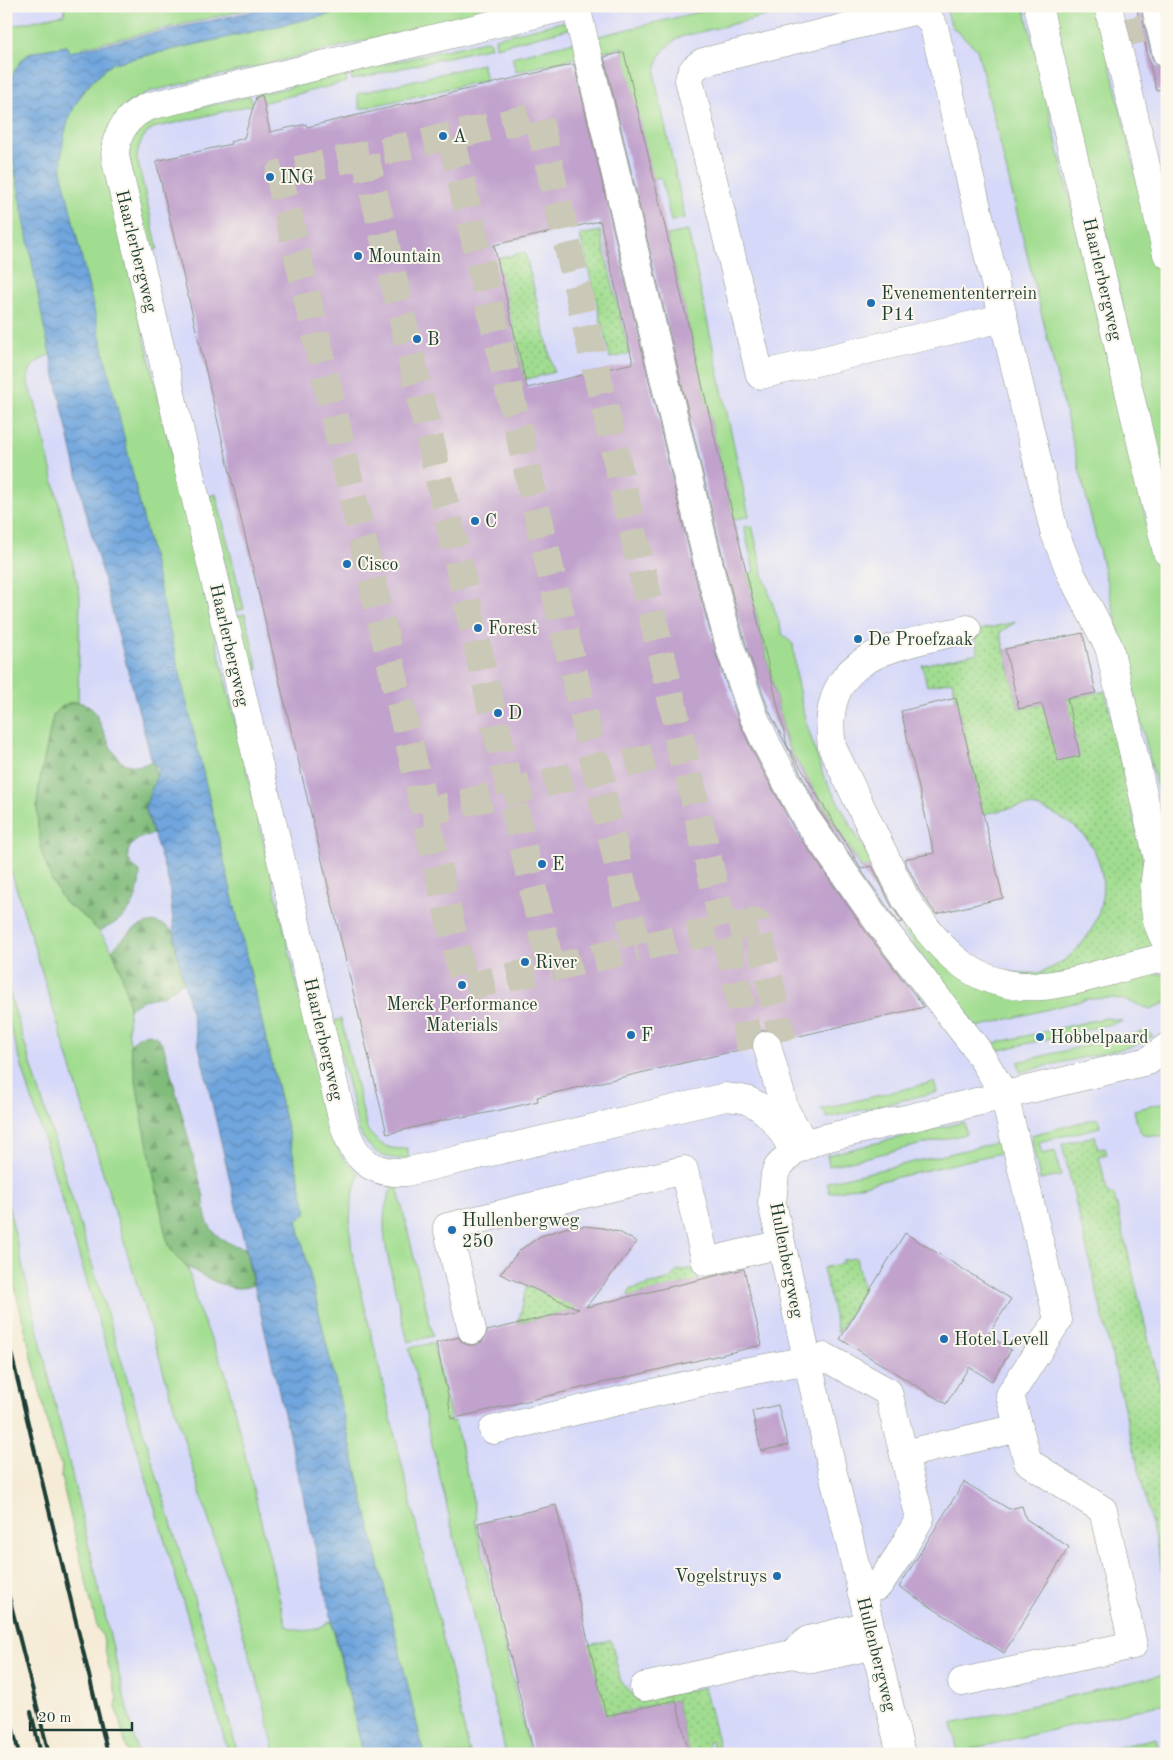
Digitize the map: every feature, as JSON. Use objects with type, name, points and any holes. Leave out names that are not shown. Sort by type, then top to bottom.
[{"type":"street","name":"Haarlerbergweg","points":[[1038,6],[1167,552]]},
{"type":"street","points":[[1108,6],[1167,254]]},
{"type":"street","points":[[1166,53],[1157,12],[1167,10]]},
{"type":"street","points":[[1003,318],[760,375],[690,80],[691,72],[703,62],[914,12],[923,13],[930,19],[934,27],[1054,531],[1071,574],[1109,647],[1162,867],[1153,886],[1154,908],[1163,938],[1167,942]]},
{"type":"street","name":"Haarlerbergweg","points":[[576,13],[150,106],[130,118],[121,130],[116,146],[116,161],[342,1118],[347,1138],[353,1149],[377,1168],[390,1172],[406,1172],[726,1097],[746,1100],[772,1117],[784,1133],[805,1145]]},
{"type":"street","points":[[576,13],[589,60],[711,574],[731,650],[754,717],[766,745],[807,820],[879,923],[969,1039],[1004,1094],[1058,1320],[1010,1395],[1028,1462],[1103,1510],[1133,1645],[962,1682]]},
{"type":"street","points":[[968,629],[881,651],[864,660],[849,672],[838,688],[831,707],[829,727],[832,747],[905,898],[944,951],[975,973],[1008,984],[1025,987],[1059,984],[1167,958]]},
{"type":"street","points":[[772,1117],[761,1089],[767,1045],[798,1105],[805,1145],[1004,1094],[1148,1061],[1167,1047]]},
{"type":"street","name":"Hullenbergweg","points":[[805,1145],[784,1159],[775,1174],[772,1203],[861,1590],[901,1754]]},
{"type":"street","points":[[472,1330],[447,1227],[684,1170],[706,1262],[781,1244]]},
{"type":"street","points":[[493,1430],[744,1372],[825,1357],[888,1392],[920,1518],[878,1586],[861,1590]]},
{"type":"street","points":[[904,1454],[1019,1428]]},
{"type":"street","points":[[644,1687],[792,1654],[808,1640],[872,1635]]},
{"type":"shaded area","points":[[6,6],[1167,6],[1167,1754],[138,1754],[6,1196]]},
{"type":"green space","points":[[263,6],[83,47],[81,50],[70,52],[66,46],[31,53],[17,66],[6,97],[6,27],[65,14],[64,7]]},
{"type":"green space","points":[[367,6],[512,6],[148,92],[128,103],[104,138],[102,158],[334,1141],[343,1158],[359,1174],[350,1215],[353,1257],[470,1754],[424,1754],[297,1220],[307,1213],[62,174],[62,141],[72,111],[79,98],[89,86],[113,63]]},
{"type":"green space","points":[[724,6],[807,6],[680,37],[673,41],[660,56],[656,68],[656,83],[685,218],[671,221],[661,177],[653,179],[622,47],[516,72],[512,57]]},
{"type":"green space","points":[[945,6],[1024,6],[1167,609],[1167,829],[977,49],[952,27]]},
{"type":"green space","points":[[1052,6],[1096,6],[1167,305],[1167,494]]},
{"type":"green space","points":[[562,22],[566,23],[569,29],[496,47],[495,38]]},
{"type":"green space","points":[[489,40],[491,47],[352,80],[350,72]]},
{"type":"green space","points":[[482,64],[486,80],[360,109],[357,94]]},
{"type":"green space","points":[[345,74],[347,82],[257,104],[255,95]]},
{"type":"green space","points":[[250,96],[252,105],[153,128],[143,138],[138,149],[137,158],[158,249],[150,251],[130,162],[129,150],[132,137],[151,119]]},
{"type":"green space","points":[[6,131],[51,354],[32,367],[28,379],[29,386],[35,401],[80,595],[78,702],[68,703],[53,716],[39,785],[38,827],[64,902],[99,931],[112,950],[121,969],[129,1009],[128,1031],[142,1117],[166,1236],[170,1248],[188,1268],[197,1306],[225,1371],[286,1626],[304,1631],[315,1629],[331,1621],[363,1754],[275,1754],[264,1704],[247,1646],[6,854]]},
{"type":"green space","points":[[600,231],[629,354],[610,358],[580,235]]},
{"type":"green space","points":[[688,231],[749,516],[734,520],[667,235]]},
{"type":"green space","points":[[525,252],[554,372],[520,381],[491,260]]},
{"type":"green space","points":[[216,494],[244,609],[236,611],[209,496]]},
{"type":"green space","points":[[752,525],[764,578],[783,635],[793,644],[797,682],[805,719],[823,775],[889,890],[954,972],[1167,974],[1167,1002],[1150,1009],[1125,1000],[1113,998],[1088,999],[977,1027],[903,930],[869,881],[787,745],[747,574],[754,571],[744,527]]},
{"type":"green space","points":[[245,614],[258,669],[255,670],[249,666],[237,616]]},
{"type":"green space","points":[[1016,622],[1000,632],[1019,709],[1105,691],[1142,854],[1145,910],[1155,942],[1144,952],[1131,958],[1072,972],[1045,976],[1021,976],[999,973],[979,965],[959,952],[941,933],[922,908],[926,907],[930,916],[944,934],[971,957],[995,968],[1022,974],[1041,972],[1064,960],[1082,944],[1095,923],[1102,901],[1102,878],[1096,855],[1083,835],[1063,819],[1037,807],[1023,806],[983,814],[952,681],[927,686],[922,665],[978,653],[974,631]]},
{"type":"green space","points":[[78,702],[88,705],[95,712],[110,746],[121,762],[137,766],[152,761],[156,769],[156,777],[145,807],[153,834],[145,836],[133,844],[128,854],[133,866],[140,872],[137,893],[130,909],[118,921],[99,931],[64,902],[51,879],[42,854],[38,827],[39,785],[53,716],[64,706]]},
{"type":"green space","points":[[156,922],[174,932],[184,981],[163,996],[143,1000],[129,1009],[123,979],[112,950],[136,928]]},
{"type":"green space","points":[[6,982],[213,1661],[238,1754],[229,1754],[6,1013]]},
{"type":"green space","points":[[1107,1018],[1123,1021],[996,1051],[991,1044],[1095,1020]]},
{"type":"green space","points":[[341,1019],[367,1129],[375,1139],[384,1145],[401,1149],[407,1148],[409,1158],[392,1158],[379,1154],[368,1145],[359,1131],[334,1024],[336,1020]]},
{"type":"green space","points":[[1146,1031],[1153,1036],[1134,1046],[1020,1072],[1018,1062]]},
{"type":"green space","points":[[149,1034],[157,1037],[163,1044],[204,1197],[204,1207],[209,1224],[213,1231],[226,1242],[245,1248],[253,1285],[236,1288],[217,1283],[194,1271],[174,1255],[170,1247],[166,1236],[142,1117],[130,1046],[138,1037]]},
{"type":"green space","points":[[934,1082],[937,1092],[827,1118],[821,1109]]},
{"type":"green space","points":[[1167,1102],[1167,1136],[1151,1136],[1142,1133],[1134,1110]]},
{"type":"green space","points":[[1098,1118],[1100,1127],[1039,1142],[1042,1154],[1055,1151],[1061,1176],[1040,1180],[1031,1135]]},
{"type":"green space","points":[[964,1122],[966,1134],[829,1166],[827,1155]]},
{"type":"green space","points":[[1095,1136],[1098,1149],[1105,1148],[1107,1154],[1099,1156],[1108,1195],[1114,1194],[1167,1417],[1167,1590],[1062,1144]]},
{"type":"green space","points":[[1000,1142],[1000,1153],[830,1193],[827,1182]]},
{"type":"green space","points":[[393,1186],[397,1186],[433,1336],[408,1342],[384,1235],[385,1210]]},
{"type":"green space","points":[[6,1196],[138,1754],[128,1754],[116,1707],[117,1698],[103,1637],[97,1627],[61,1477],[62,1466],[55,1453],[6,1251]]},
{"type":"green space","points":[[856,1258],[863,1291],[838,1333],[823,1268],[843,1263],[842,1260]]},
{"type":"green space","points":[[694,1268],[698,1281],[629,1297],[628,1294],[631,1289],[668,1280],[677,1271]]},
{"type":"green space","points":[[527,1285],[571,1287],[575,1310],[518,1323]]},
{"type":"green space","points":[[433,1343],[450,1422],[455,1421],[477,1519],[475,1520],[530,1754],[506,1754],[409,1348]]},
{"type":"green space","points":[[611,1640],[621,1682],[639,1701],[704,1687],[719,1746],[713,1747],[711,1741],[708,1742],[710,1754],[689,1754],[676,1700],[568,1725],[589,1645]]},
{"type":"green space","points":[[1166,1674],[1167,1703],[958,1752],[952,1724]]},
{"type":"green space","points":[[1156,1738],[1160,1754],[1088,1754]]},
{"type":"water","points":[[277,6],[367,6],[113,63],[89,85],[72,111],[63,141],[62,174],[307,1213],[297,1220],[424,1754],[363,1754],[176,949],[169,883],[145,807],[159,769],[152,761],[85,509],[44,327],[6,125],[6,99],[13,73],[19,63],[31,53],[66,46],[70,52]]},
{"type":"building","points":[[1136,6],[1143,6],[1142,16],[1152,58],[1156,65],[1162,69],[1167,69],[1167,89],[1156,90]]},
{"type":"building","points":[[624,52],[787,745],[861,868],[872,866],[891,905],[903,922],[899,923],[892,914],[820,812],[769,711],[746,645],[726,571],[604,57]]},
{"type":"building","points":[[574,64],[696,579],[716,654],[739,722],[794,829],[866,932],[924,1007],[782,1040],[778,1034],[771,1030],[763,1030],[756,1034],[752,1041],[752,1047],[537,1097],[538,1101],[501,1110],[462,1118],[461,1116],[387,1134],[156,161],[231,144],[230,142],[244,138],[256,97],[262,95],[270,132],[306,124],[307,127]],"holes":[[[600,221],[633,363],[527,388],[494,245]]]},
{"type":"building","points":[[1083,633],[1096,693],[1067,698],[1080,756],[1058,761],[1042,704],[1019,709],[1005,649]]},
{"type":"building","points":[[956,698],[1003,898],[936,914],[919,890],[904,859],[934,853],[901,711]]},
{"type":"building","points":[[584,1226],[619,1232],[637,1242],[586,1307],[744,1269],[762,1345],[451,1419],[448,1395],[436,1343],[459,1337],[467,1345],[475,1345],[483,1341],[487,1331],[579,1309],[500,1274],[520,1250],[541,1236],[565,1228]]},
{"type":"building","points":[[905,1233],[1011,1299],[988,1335],[1011,1350],[992,1381],[969,1367],[946,1404],[840,1339]]},
{"type":"building","points":[[778,1405],[788,1445],[761,1451],[752,1411]]},
{"type":"building","points":[[964,1482],[1009,1509],[1022,1506],[1026,1519],[1069,1547],[1004,1653],[899,1587]]},
{"type":"building","points":[[556,1505],[606,1716],[676,1700],[689,1754],[534,1754],[478,1523]]},
{"type":"tunnel","points":[[1115,35],[1167,23]]},
{"type":"tunnel","points":[[751,1049],[724,929],[538,116],[451,136],[637,948],[756,922],[783,1041]]},
{"type":"tunnel","points":[[451,136],[365,155],[551,968],[637,948]]},
{"type":"tunnel","points":[[365,155],[279,174],[465,987],[551,968]]},
{"type":"tunnel","points":[[422,813],[683,750]]},
{"type":"railway","points":[[6,1332],[108,1754]]},
{"type":"railway","points":[[6,1585],[49,1754]]},
{"type":"railway","points":[[6,1700],[19,1754]]},
{"type":"railway","points":[[31,1712],[41,1754]]},
{"type":"place","name":"A","points":[[443,136]]},
{"type":"place","name":"ING","points":[[270,177]]},
{"type":"place","name":"Mountain","points":[[358,256]]},
{"type":"place","name":"Evenemententerrein P14","points":[[871,303]]},
{"type":"place","name":"B","points":[[417,339]]},
{"type":"place","name":"C","points":[[475,521]]},
{"type":"place","name":"Cisco","points":[[347,564]]},
{"type":"place","name":"Forest","points":[[478,628]]},
{"type":"place","name":"De Proefzaak","points":[[858,639]]},
{"type":"place","name":"D","points":[[498,713]]},
{"type":"place","name":"E","points":[[542,864]]},
{"type":"place","name":"River","points":[[525,962]]},
{"type":"place","name":"Merck Performance Materials","points":[[462,985]]},
{"type":"place","name":"F","points":[[631,1035]]},
{"type":"place","name":"Hobbelpaard","points":[[1040,1037]]},
{"type":"place","name":"Hullenbergweg 250","points":[[452,1230]]},
{"type":"place","name":"Hotel Levell","points":[[944,1339]]},
{"type":"place","name":"Vogelstruys","points":[[777,1576]]}]
